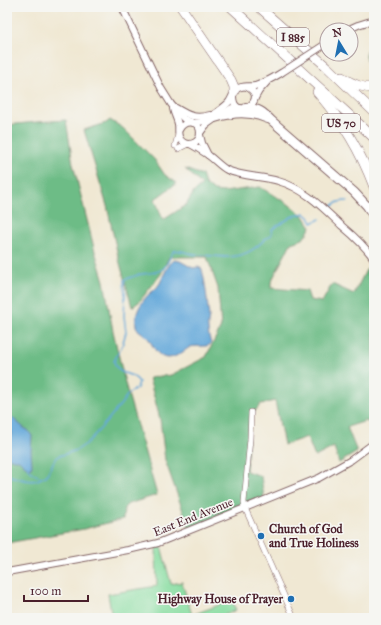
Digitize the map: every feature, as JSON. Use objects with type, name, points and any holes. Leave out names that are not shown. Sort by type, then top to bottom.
[{"type":"highway","points":[[181,7],[231,80],[234,87],[233,94]]},
{"type":"highway","name":"I 885","points":[[231,7],[374,138]]},
{"type":"highway","name":"I 885","points":[[259,7],[327,67],[374,112]]},
{"type":"highway","name":"US 70","points":[[296,66],[325,100],[347,132],[366,166],[374,187]]},
{"type":"highway","points":[[327,67],[356,85],[374,88]]},
{"type":"highway","points":[[243,108],[256,108],[261,110],[354,192],[367,206],[374,217]]},
{"type":"highway","points":[[215,116],[238,113],[255,115],[272,121]]},
{"type":"street","points":[[122,7],[155,77],[171,104],[182,117],[199,127],[202,143],[208,155]]},
{"type":"street","points":[[359,25],[374,20]]},
{"type":"street","points":[[268,81],[259,91],[251,106],[229,109],[215,116],[204,121],[184,124],[179,132],[176,147],[197,141],[206,125],[215,116],[228,104],[233,94],[239,87],[256,86],[268,81],[319,49]]},
{"type":"street","points":[[247,87],[253,92],[254,99]]},
{"type":"street","points":[[233,94],[234,103],[243,108]]},
{"type":"street","points":[[171,104],[185,114],[191,116],[215,116]]},
{"type":"street","points":[[171,104],[177,120],[181,141],[199,149],[227,170],[277,180],[306,194],[359,241],[374,258]]},
{"type":"street","points":[[251,412],[244,502],[245,508],[294,618]]},
{"type":"street","name":"East End Avenue","points":[[7,572],[151,545],[328,474],[351,460],[374,443]]},
{"type":"green space","points":[[374,42],[374,72],[367,60],[366,53],[367,49]]},
{"type":"green space","points":[[66,120],[73,164],[94,248],[104,281],[113,331],[125,383],[157,495],[128,504],[124,508],[123,519],[84,529],[7,543],[7,125]]},
{"type":"green space","points":[[110,120],[123,128],[154,159],[165,175],[177,183],[155,199],[163,220],[186,205],[194,192],[202,185],[185,169],[202,175],[205,184],[214,191],[224,192],[260,187],[287,203],[304,216],[311,227],[303,239],[291,243],[271,282],[271,288],[307,291],[310,300],[322,302],[332,284],[354,294],[366,270],[372,265],[374,273],[374,426],[366,421],[347,427],[357,452],[339,463],[334,447],[315,457],[307,437],[284,445],[275,401],[261,404],[250,417],[246,471],[261,476],[264,498],[189,528],[165,460],[160,419],[149,378],[171,375],[206,357],[221,327],[218,288],[207,257],[169,257],[161,274],[139,302],[132,307],[118,256],[107,206],[84,130],[106,123]]},
{"type":"green space","points":[[161,546],[171,584],[182,582],[192,615],[232,600],[236,610],[217,618],[109,618],[111,612],[108,594],[157,586],[156,548]]},
{"type":"water","points":[[174,260],[180,261],[193,268],[198,267],[202,269],[207,299],[209,316],[208,327],[211,344],[206,346],[190,347],[176,356],[167,358],[162,357],[153,347],[148,338],[138,330],[136,322],[141,305],[147,296],[159,285],[168,267]]},
{"type":"water","points":[[11,418],[28,430],[32,436],[31,468],[25,466],[19,460],[11,459],[7,456],[7,439],[10,439],[12,434],[11,431],[8,431],[7,433],[7,420]]},
{"type":"waterway","points":[[330,208],[338,202],[348,201]]},
{"type":"waterway","points":[[7,475],[30,481],[46,476],[55,459],[59,456],[77,450],[86,444],[102,427],[128,394],[137,388],[139,382],[136,378],[119,370],[114,361],[122,346],[126,332],[124,316],[124,280],[163,269],[173,252],[176,250],[223,257],[236,256],[255,248],[272,234],[272,229],[293,216],[304,213],[309,217],[312,223],[320,219]]},
{"type":"waterway","points":[[28,467],[34,474],[42,477]]},
{"type":"place","name":"Church of God and True Holiness","points":[[261,536]]},
{"type":"place","name":"Highway House of Prayer","points":[[291,599]]}]
